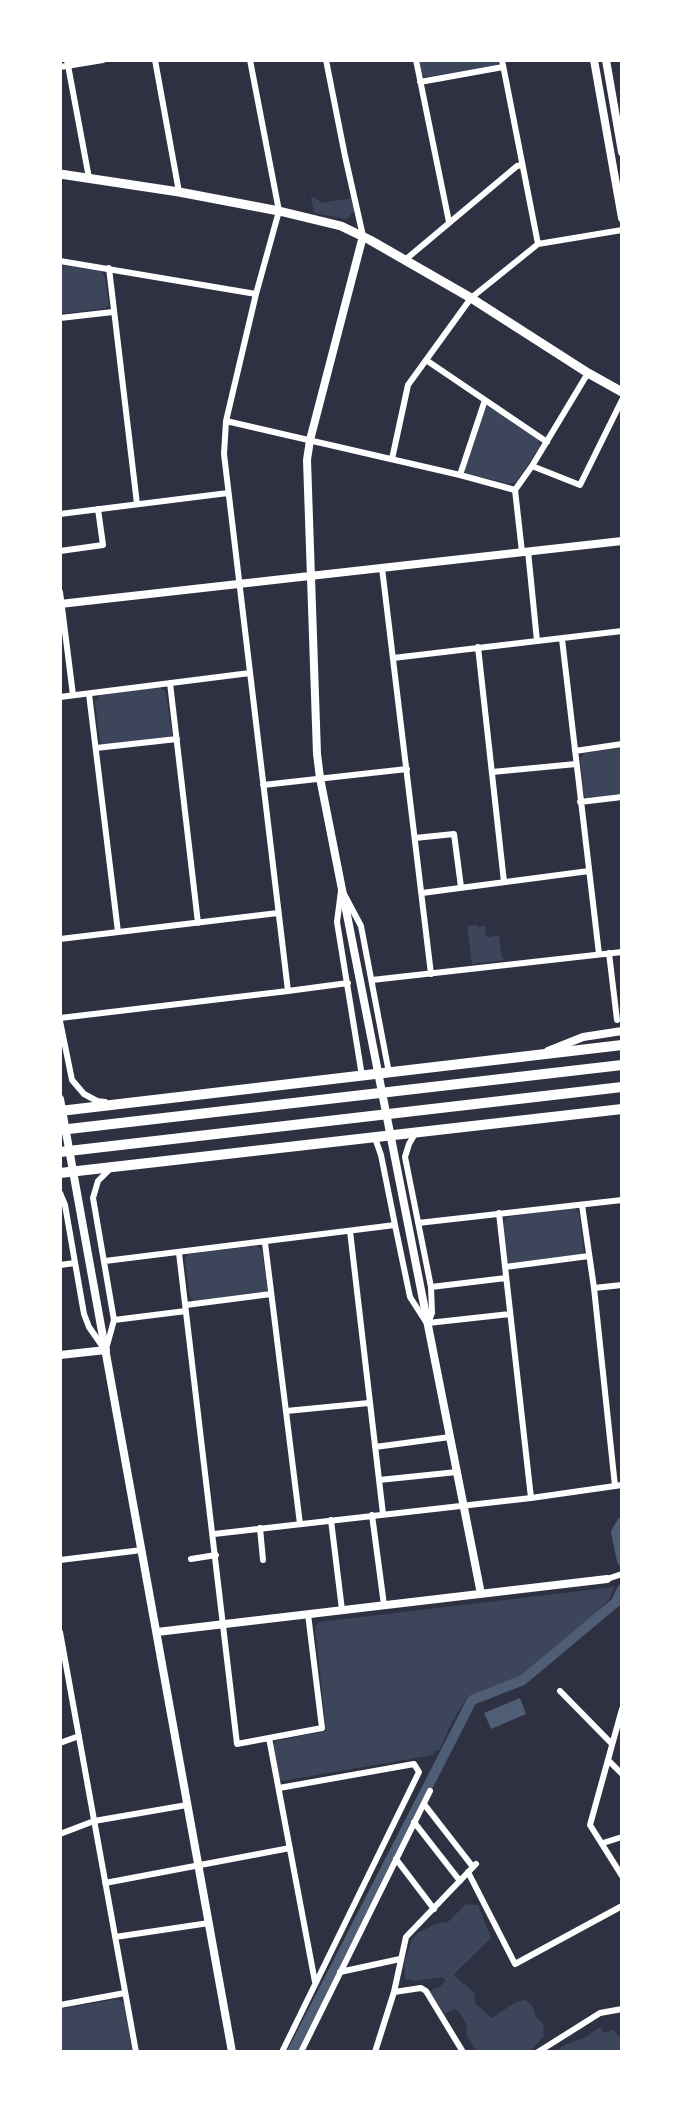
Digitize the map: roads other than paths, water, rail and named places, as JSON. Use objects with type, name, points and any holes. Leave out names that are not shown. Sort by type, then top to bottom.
[{"type":"highway","points":[[60,1111],[622,1044]]},
{"type":"highway","points":[[60,1130],[622,1065]]},
{"type":"highway","points":[[60,1152],[622,1087]]},
{"type":"highway","points":[[60,1173],[622,1110]]},
{"type":"main road","points":[[60,174],[179,192],[331,223],[363,236],[471,298],[588,373],[622,392]]},
{"type":"street","points":[[60,68],[68,63],[103,60]]},
{"type":"street","points":[[155,60],[179,192]]},
{"type":"street","points":[[250,60],[279,211],[256,294],[226,421],[224,454],[288,992]]},
{"type":"street","points":[[326,60],[363,236],[310,440],[307,474],[320,778],[481,1594]]},
{"type":"street","points":[[416,60],[449,222]]},
{"type":"street","points":[[594,60],[622,218]]},
{"type":"street","points":[[606,60],[622,152]]},
{"type":"street","points":[[68,63],[89,178]]},
{"type":"street","points":[[420,82],[503,63],[538,244]]},
{"type":"street","points":[[405,260],[522,165]]},
{"type":"street","points":[[392,459],[408,385],[471,298],[538,244],[622,230]]},
{"type":"street","points":[[60,261],[256,294]]},
{"type":"street","points":[[109,268],[137,504]]},
{"type":"street","points":[[60,318],[113,312]]},
{"type":"street","points":[[426,360],[547,442]]},
{"type":"street","points":[[537,641],[515,490],[588,373]]},
{"type":"street","points":[[460,475],[485,400]]},
{"type":"street","points":[[532,466],[580,485],[622,400]]},
{"type":"street","points":[[226,421],[460,475],[515,490]]},
{"type":"street","points":[[60,514],[228,493]]},
{"type":"street","points":[[60,551],[103,545],[98,509]]},
{"type":"street","points":[[61,604],[622,541]]},
{"type":"street","points":[[382,568],[431,974]]},
{"type":"street","points":[[60,592],[73,695]]},
{"type":"street","points":[[393,658],[622,631]]},
{"type":"street","points":[[562,639],[599,954]]},
{"type":"street","points":[[478,647],[504,882]]},
{"type":"street","points":[[60,653],[68,652]]},
{"type":"street","points":[[60,697],[250,673]]},
{"type":"street","points":[[170,683],[198,923]]},
{"type":"street","points":[[89,694],[118,932]]},
{"type":"street","points":[[96,748],[177,739]]},
{"type":"street","points":[[575,751],[622,744]]},
{"type":"street","points":[[492,772],[576,764]]},
{"type":"street","points":[[263,785],[407,769]]},
{"type":"street","points":[[580,802],[622,797]]},
{"type":"street","points":[[415,838],[454,834],[461,887]]},
{"type":"street","points":[[422,893],[589,871]]},
{"type":"street","points":[[341,887],[361,926],[389,1073]]},
{"type":"street","points":[[341,887],[337,922],[362,1076]]},
{"type":"street","points":[[60,939],[278,913]]},
{"type":"street","points":[[372,980],[622,952]]},
{"type":"street","points":[[609,953],[616,1020]]},
{"type":"street","points":[[117,1105],[97,1101],[84,1094],[72,1080],[60,1020],[348,983]]},
{"type":"street","points":[[541,1054],[583,1037],[622,1031]]},
{"type":"street","points":[[60,1100],[232,2052]]},
{"type":"street","points":[[416,1132],[405,1157],[431,1287],[432,1314],[428,1323]]},
{"type":"street","points":[[375,1137],[381,1155],[410,1297],[428,1323]]},
{"type":"street","points":[[106,1350],[114,1320],[93,1198],[98,1181],[115,1166]]},
{"type":"street","points":[[60,1193],[65,1205],[89,1327],[106,1350]]},
{"type":"street","points":[[418,1223],[622,1200]]},
{"type":"street","points":[[214,1534],[619,1486],[582,1205]]},
{"type":"street","points":[[499,1214],[531,1498]]},
{"type":"street","points":[[105,1261],[265,1243],[395,1225]]},
{"type":"street","points":[[350,1231],[383,1514]]},
{"type":"street","points":[[265,1243],[300,1524]]},
{"type":"street","points":[[179,1253],[237,1744],[322,1728],[308,1614]]},
{"type":"street","points":[[505,1267],[589,1256]]},
{"type":"street","points":[[60,1265],[75,1263]]},
{"type":"street","points":[[431,1287],[506,1278]]},
{"type":"street","points":[[594,1288],[622,1284]]},
{"type":"street","points":[[114,1320],[271,1294]]},
{"type":"street","points":[[428,1323],[510,1314]]},
{"type":"street","points":[[60,1356],[106,1350]]},
{"type":"street","points":[[286,1411],[369,1403]]},
{"type":"street","points":[[375,1447],[450,1437]]},
{"type":"street","points":[[379,1480],[457,1472]]},
{"type":"street","points":[[372,1515],[384,1605]]},
{"type":"street","points":[[331,1520],[342,1610]]},
{"type":"street","points":[[260,1528],[263,1560]]},
{"type":"street","points":[[60,1560],[142,1550]]},
{"type":"street","points":[[191,1559],[216,1555]]},
{"type":"street","points":[[157,1632],[607,1579],[619,1575]]},
{"type":"street","points":[[60,1632],[136,2052]]},
{"type":"street","points":[[560,1691],[612,1744]]},
{"type":"street","points":[[622,1709],[590,1826],[622,1876]]},
{"type":"street","points":[[60,1743],[79,1736]]},
{"type":"street","points":[[269,1738],[315,1982]]},
{"type":"street","points":[[608,1760],[622,1774]]},
{"type":"street","points":[[279,1788],[414,1764],[419,1772],[282,2052]]},
{"type":"street","points":[[301,2052],[430,1791]]},
{"type":"street","points":[[424,1804],[472,1868],[515,1964],[622,1906]]},
{"type":"street","points":[[60,1834],[94,1821],[188,1805]]},
{"type":"street","points":[[414,1822],[460,1881]]},
{"type":"street","points":[[603,1843],[622,1837]]},
{"type":"street","points":[[105,1883],[290,1848]]},
{"type":"street","points":[[396,1859],[434,1909]]},
{"type":"street","points":[[375,2052],[394,1992],[406,1938],[472,1868]]},
{"type":"street","points":[[115,1937],[208,1923]]},
{"type":"street","points":[[340,1972],[400,1959]]},
{"type":"street","points":[[394,1992],[421,1988],[426,1991],[463,2052]]},
{"type":"street","points":[[60,2005],[125,1993]]},
{"type":"street","points":[[538,2052],[600,2013],[622,2010]]},
{"type":"waterway","points":[[622,1522],[616,1532],[622,1561]]},
{"type":"waterway","points":[[292,2052],[472,1700],[523,1680],[616,1602],[622,1589]]}]
